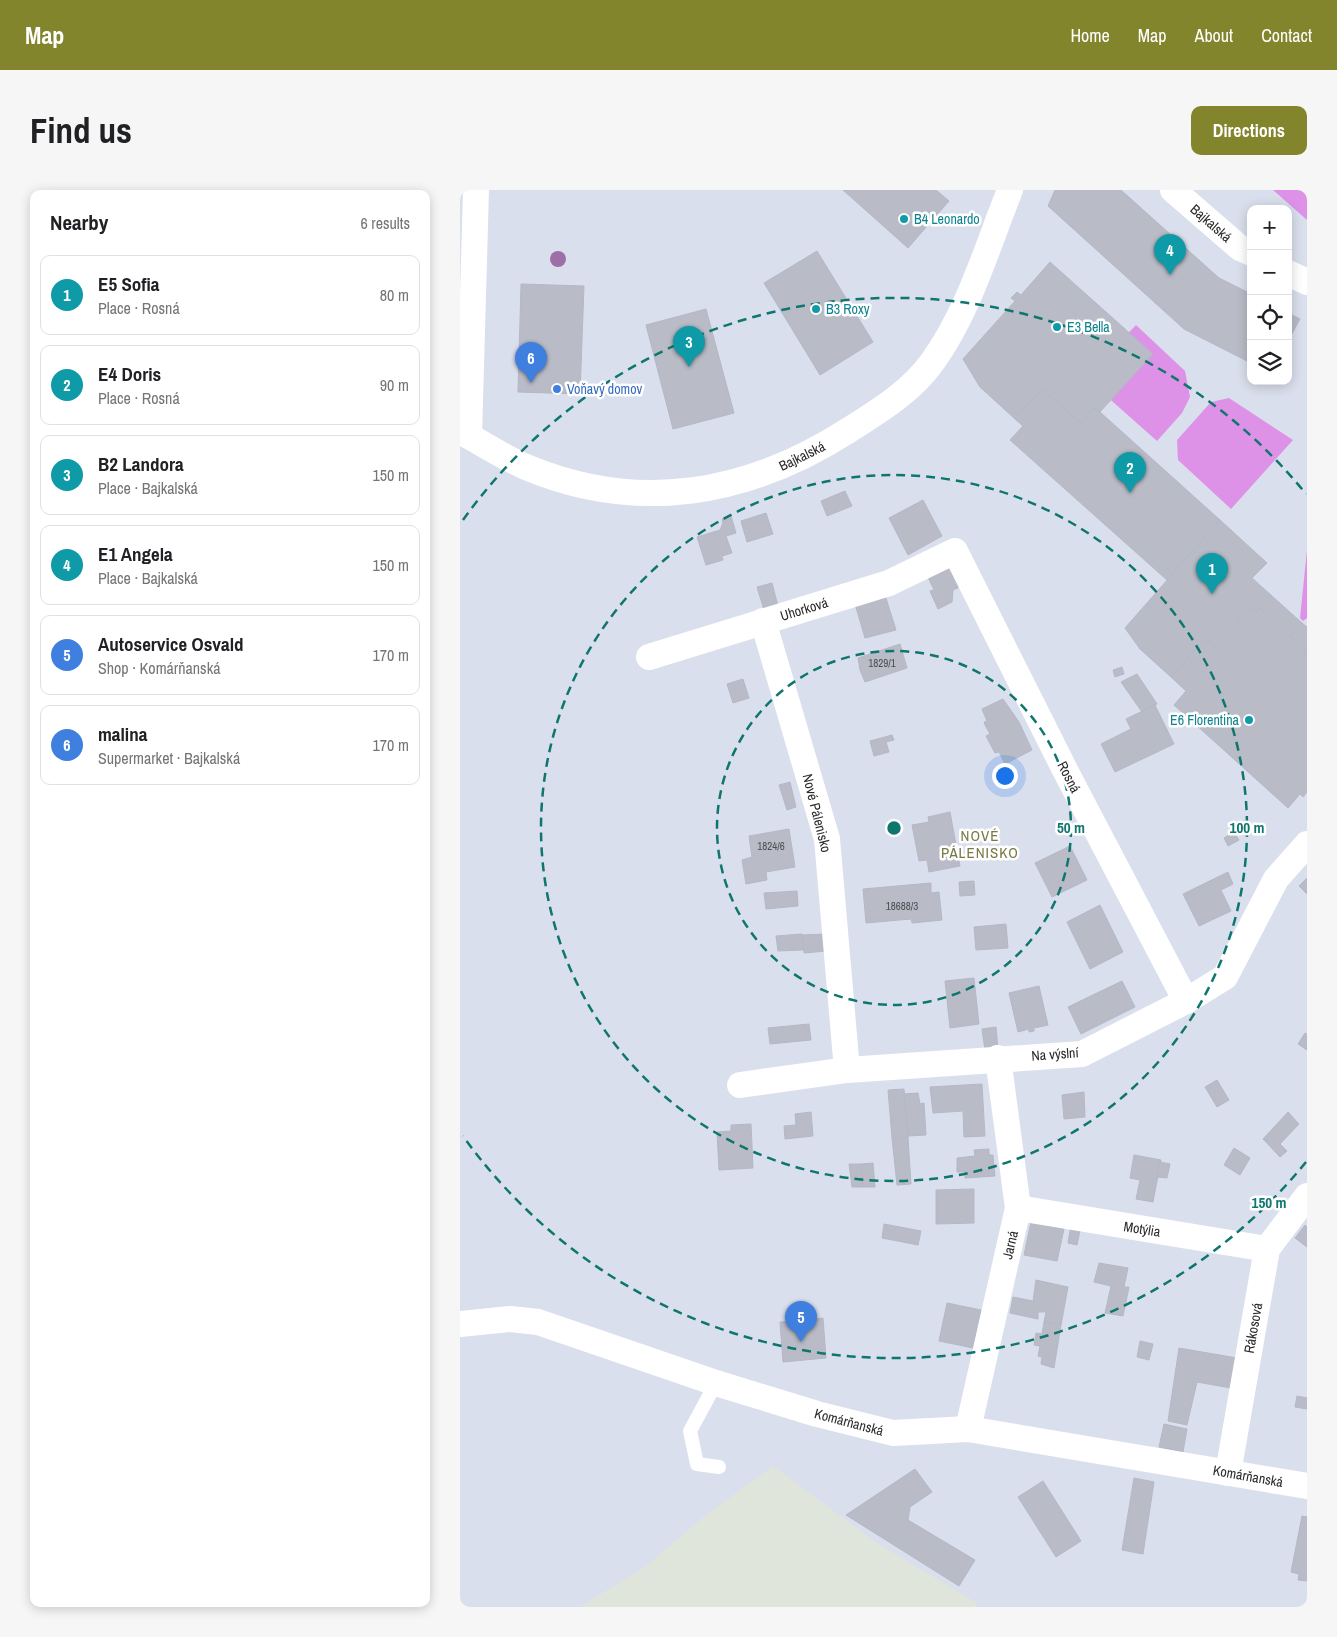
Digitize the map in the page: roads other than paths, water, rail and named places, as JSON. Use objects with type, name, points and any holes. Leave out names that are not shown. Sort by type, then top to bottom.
[{"type":"street","name":"Bajkalská","points":[[476,190],[464,433],[526,467],[555,477],[619,493],[674,494],[725,486],[784,466],[823,447],[882,409],[907,389],[932,363],[955,328],[1010,190]]},
{"type":"street","name":"Bajkalská","points":[[1174,190],[1240,248],[1247,251]]},
{"type":"street","points":[[1292,275],[1307,282]]},
{"type":"street","name":"Uhorková","points":[[649,656],[889,583],[955,551]]},
{"type":"street","name":"Rosná","points":[[955,551],[1066,772],[1186,1001]]},
{"type":"street","name":"Nové Pálenisko","points":[[763,621],[827,839],[848,1070]]},
{"type":"street","name":"Na výslní","points":[[740,1085],[848,1070],[998,1058],[1082,1054],[1186,1001],[1225,976],[1276,879],[1307,844]]},
{"type":"street","name":"Jarná","points":[[968,1429],[1018,1208],[998,1058]]},
{"type":"street","name":"Rákosová","points":[[1228,1473],[1266,1249],[1307,1196]]},
{"type":"street","name":"Motýlia","points":[[1018,1208],[1266,1249]]},
{"type":"street","name":"Komárňanská","points":[[460,1324],[510,1319],[538,1322],[716,1383],[817,1414],[893,1433],[968,1429],[1307,1486]]},
{"type":"lane","points":[[716,1383],[690,1431],[698,1464],[719,1467]]},
{"type":"place","name":"B4 Leonardo","points":[[904,219]]},
{"type":"place","name":"E1 Angela","points":[[1170,275]]},
{"type":"place","name":"B3 Roxy","points":[[816,309]]},
{"type":"place","name":"E3 Bella","points":[[1057,327]]},
{"type":"place","name":"B2 Landora","points":[[689,367]]},
{"type":"place","name":"malina","points":[[531,383]]},
{"type":"place","name":"Voňavý domov","points":[[557,389]]},
{"type":"place","name":"E4 Doris","points":[[1130,493]]},
{"type":"place","name":"E5 Sofia","points":[[1212,594]]},
{"type":"place","name":"E6 Florentina","points":[[1249,720]]},
{"type":"place","name":"Autoservice Osvald","points":[[801,1342]]},
{"type":"district","name":"NOVÉ PÁLENISKO","points":[[980,844]]}]
